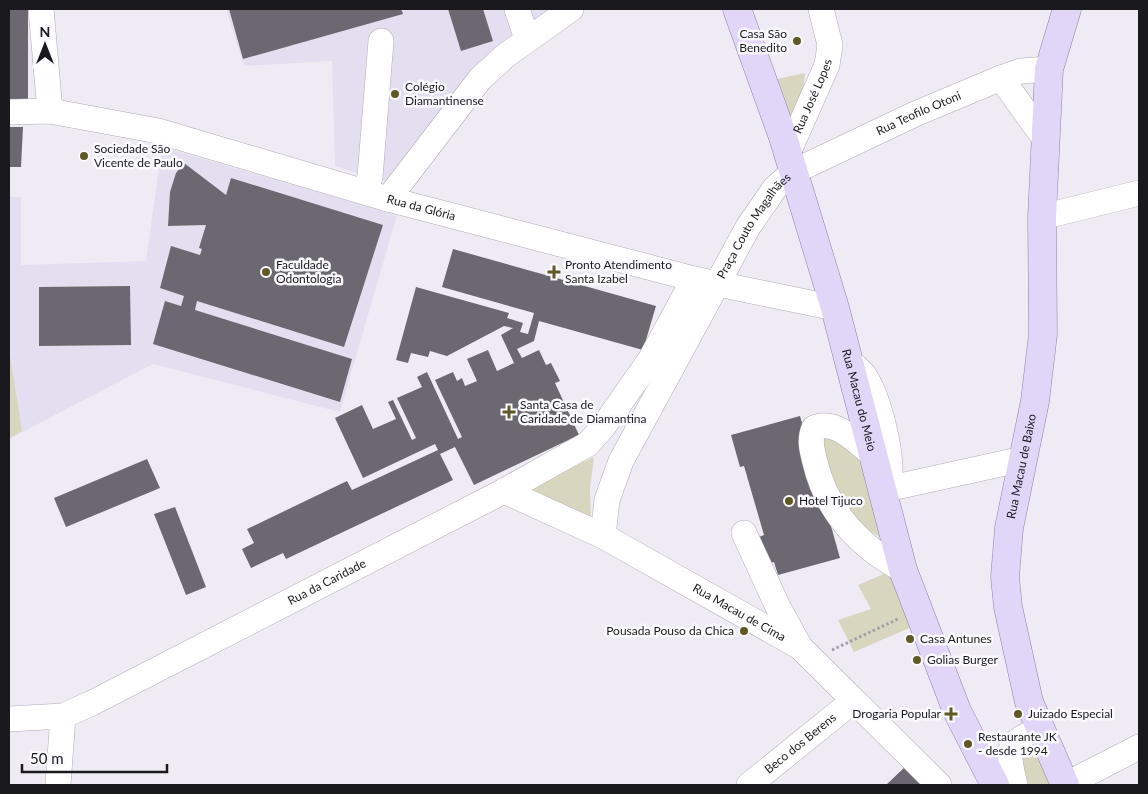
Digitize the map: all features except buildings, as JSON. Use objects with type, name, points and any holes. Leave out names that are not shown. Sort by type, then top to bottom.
[{"type":"main road","name":"Rua Macau do Meio","points":[[737,9],[790,162],[835,308],[903,570],[957,711],[995,785]]},
{"type":"main road","name":"Rua Macau de Baixo","points":[[1065,785],[1028,702],[1008,607],[1006,577],[1009,528],[1035,402],[1043,334],[1042,217],[1049,69],[1067,9]]},
{"type":"street","points":[[41,9],[50,110]]},
{"type":"street","points":[[517,9],[528,39]]},
{"type":"street","points":[[381,42],[370,177],[377,195],[480,79],[528,39],[571,9]]},
{"type":"street","name":"Rua José Lopes","points":[[790,162],[827,65],[830,45],[821,9]]},
{"type":"street","name":"Rua Teofilo Otoni","points":[[790,162],[915,114],[1001,78],[1022,71],[1049,69]]},
{"type":"street","points":[[1001,78],[1045,139]]},
{"type":"street","name":"Rua da Glória","points":[[9,112],[50,110],[158,131],[377,195],[706,282],[835,308]]},
{"type":"street","name":"Praça Couto Magalhães","points":[[706,282],[748,227],[775,188],[790,162]]},
{"type":"street","points":[[1042,217],[1139,193]]},
{"type":"street","points":[[603,536],[607,500],[621,461],[706,282]]},
{"type":"street","name":"Rua da Caridade","points":[[63,716],[504,491],[588,444],[603,427],[706,282]]},
{"type":"street","points":[[847,358],[864,376],[874,395],[882,424],[891,461],[890,475],[881,487]]},
{"type":"street","points":[[873,455],[853,438],[831,426],[823,424],[814,428],[811,436],[817,469],[833,507],[853,533],[877,556],[903,570]]},
{"type":"street","points":[[588,444],[621,461]]},
{"type":"street","points":[[881,487],[1023,459]]},
{"type":"street","name":"Rua Macau de Cima","points":[[504,491],[603,536],[806,653],[939,785]]},
{"type":"street","points":[[744,533],[777,605],[806,653]]},
{"type":"street","name":"Beco dos Berens","points":[[749,785],[853,701]]},
{"type":"street","points":[[9,719],[63,716],[58,785]]},
{"type":"street","points":[[1015,785],[1008,752],[1012,745],[1021,738],[1040,728]]},
{"type":"street","points":[[1065,785],[1139,747]]},
{"type":"path","points":[[806,653],[917,610]]},
{"type":"shaded area","name":"Colégio Diamantinense","points":[[226,9],[548,9],[551,18],[392,183],[335,166],[332,61],[244,66]]},
{"type":"shaded area","points":[[805,73],[802,104],[789,134],[772,80]]},
{"type":"shaded area","points":[[162,147],[397,215],[340,412],[153,364],[9,439],[9,197],[21,197],[21,265],[146,261]]},
{"type":"shaded area","points":[[9,349],[22,431],[9,439]]},
{"type":"shaded area","points":[[828,436],[864,460],[886,541],[856,522],[838,494],[818,451],[821,440]]},
{"type":"shaded area","points":[[594,457],[590,489],[591,518],[526,488]]},
{"type":"shaded area","points":[[888,572],[914,626],[854,652],[838,620],[871,609],[858,585]]},
{"type":"shaded area","points":[[1037,740],[1054,785],[1026,785],[1017,752]]},
{"type":"place","name":"Casa São Benedito","points":[[797,41]]},
{"type":"place","name":"Colégio Diamantinense","points":[[395,94]]},
{"type":"place","name":"Sociedade São Vicente de Paulo","points":[[84,156]]},
{"type":"place","name":"Faculdade Odontologia","points":[[266,272]]},
{"type":"place","name":"Pronto Atendimento Santa Izabel","points":[[554,272]]},
{"type":"place","name":"Santa Casa de Caridade de Diamantina","points":[[509,412]]},
{"type":"place","name":"Hotel Tijuco","points":[[789,501]]},
{"type":"place","name":"Pousada Pouso da Chica","points":[[744,631]]},
{"type":"place","name":"Casa Antunes","points":[[910,639]]},
{"type":"place","name":"Golias Burger","points":[[917,660]]},
{"type":"place","name":"Drogaria Popular","points":[[951,714]]},
{"type":"place","name":"Juizado Especial","points":[[1018,714]]},
{"type":"place","name":"Restaurante JK - desde 1994","points":[[968,744]]}]
